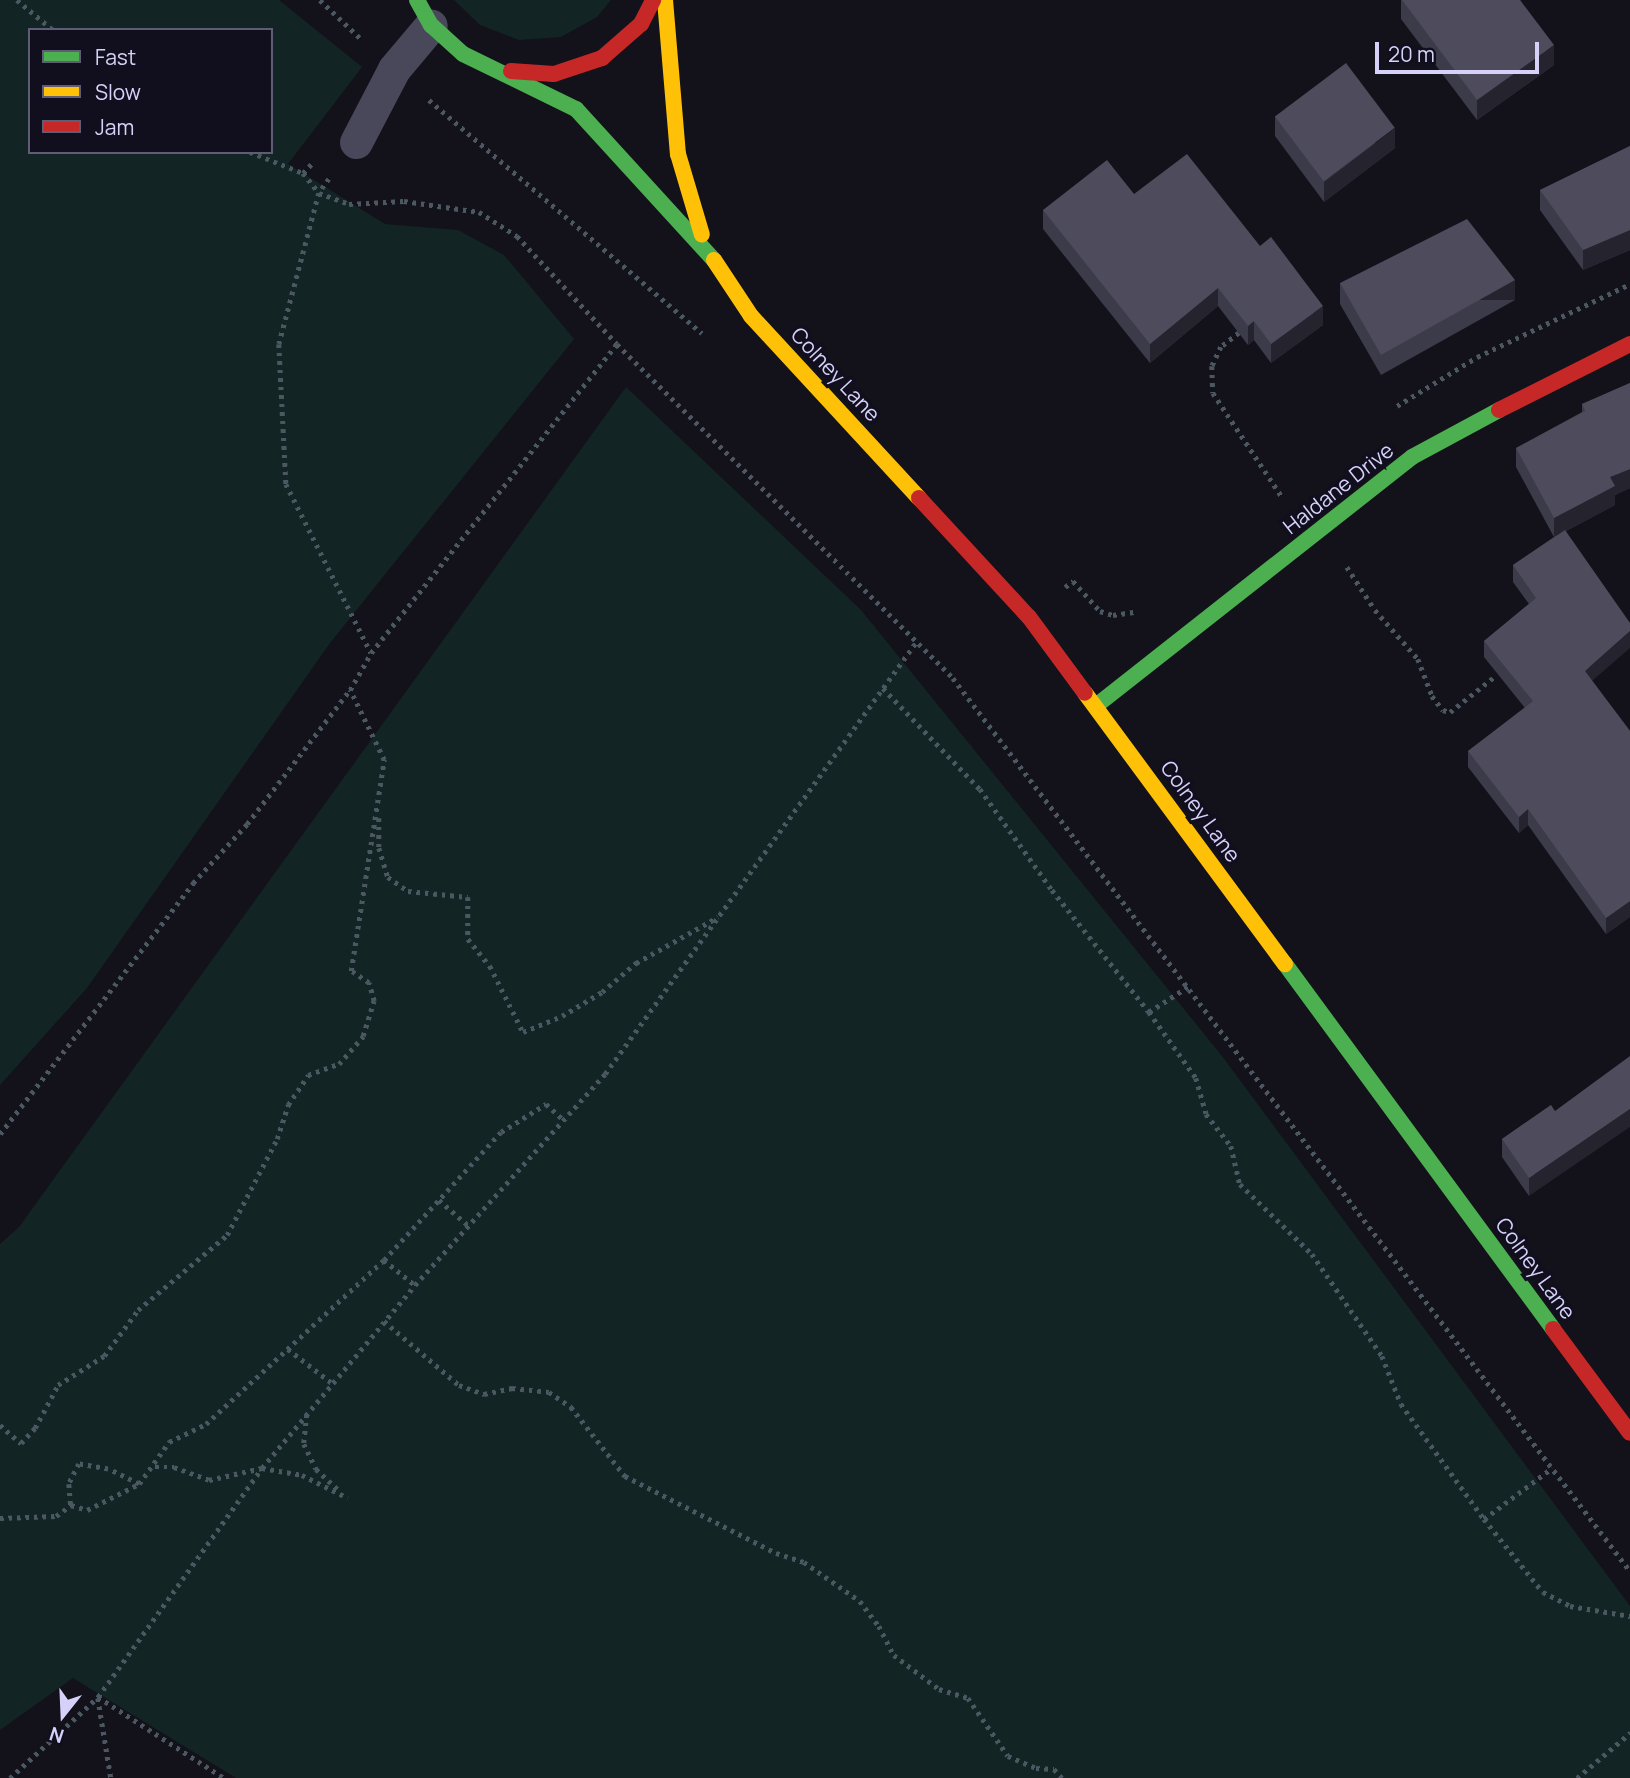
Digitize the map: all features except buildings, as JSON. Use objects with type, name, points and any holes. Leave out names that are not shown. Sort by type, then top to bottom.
[{"type":"street","name":"Colney Lane","points":[[502,71],[554,74],[602,58],[642,24],[653,0]]},
{"type":"street","name":"Colney Lane","points":[[666,0],[678,154],[703,242]]},
{"type":"street","name":"Colney Lane","points":[[424,12],[463,54],[576,109],[703,242],[751,316],[1020,607],[1097,705],[1630,1433]]},
{"type":"street","name":"Haldane Drive","points":[[1097,705],[1412,457],[1557,378],[1630,344]]},
{"type":"lane","points":[[356,142],[424,12]]},
{"type":"path","points":[[17,0],[52,28]]},
{"type":"path","points":[[320,0],[394,69],[704,335]]},
{"type":"path","points":[[255,154],[303,173],[319,193],[349,204],[404,201],[479,212],[517,236],[617,344],[953,678],[1630,1571]]},
{"type":"path","points":[[319,193],[279,344],[286,484],[371,653]]},
{"type":"path","points":[[1239,333],[1221,347],[1212,366],[1213,393],[1284,500]]},
{"type":"path","points":[[0,1134],[350,690],[371,653],[617,344]]},
{"type":"path","points":[[1320,529],[1376,610],[1418,659],[1432,696],[1444,710],[1450,712],[1494,677]]},
{"type":"path","points":[[9,1778],[98,1697],[262,1468],[415,1285],[604,1074],[916,641]]},
{"type":"path","points":[[883,688],[980,789],[1052,890],[1149,1012],[1196,1078],[1206,1114],[1231,1146],[1240,1184],[1312,1254],[1382,1356],[1401,1404],[1484,1519],[1543,1592],[1570,1606],[1630,1616]]},
{"type":"path","points":[[0,1425],[22,1443],[35,1428],[58,1385],[104,1356],[138,1310],[228,1235],[277,1139],[288,1105],[307,1075],[339,1064],[363,1036],[373,1001],[369,983],[351,971],[364,865],[378,810],[384,760],[350,690]]},
{"type":"path","points":[[378,810],[379,848],[388,877],[408,891],[468,897],[468,939],[490,966],[523,1031],[562,1016],[601,992],[636,963],[719,917]]},
{"type":"path","points":[[1149,1012],[1189,986]]},
{"type":"path","points":[[71,1505],[87,1510],[138,1484],[155,1467],[169,1442],[206,1424],[384,1260],[500,1132],[546,1104],[564,1120]]},
{"type":"path","points":[[439,1200],[468,1225]]},
{"type":"path","points":[[384,1260],[415,1285]]},
{"type":"path","points":[[384,1321],[414,1342],[459,1385],[484,1394],[512,1388],[549,1392],[571,1407],[625,1476],[776,1553],[804,1562],[860,1601],[894,1655],[939,1689],[968,1698],[1008,1756],[1036,1769],[1054,1769],[1062,1778]]},
{"type":"path","points":[[288,1349],[332,1383]]},
{"type":"path","points":[[155,1467],[174,1467],[209,1480],[262,1468],[302,1475],[348,1498],[316,1469],[304,1444],[308,1413]]},
{"type":"path","points":[[71,1505],[69,1484],[79,1464],[108,1469],[138,1484]]},
{"type":"path","points":[[1484,1519],[1552,1468]]},
{"type":"path","points":[[0,1518],[56,1516],[71,1505]]},
{"type":"path","points":[[98,1697],[111,1778]]},
{"type":"path","points":[[98,1697],[224,1778]]},
{"type":"path","points":[[1577,1778],[1630,1732]]},
{"type":"shaded area","points":[[0,0],[279,0],[362,67],[288,164],[385,224],[458,230],[504,255],[574,339],[330,643],[87,988],[0,1085]]},
{"type":"shaded area","points":[[454,0],[611,0],[597,17],[561,37],[519,40],[480,25]]},
{"type":"shaded area","points":[[626,387],[861,610],[1222,1056],[1630,1606],[1630,1778],[236,1778],[73,1678],[0,1730],[0,1244],[19,1227]]},
{"type":"traffic: fast","points":[[417,0],[431,25],[463,54],[576,109],[714,260]]},
{"type":"traffic: fast","points":[[1097,705],[1412,457],[1499,410]]},
{"type":"traffic: fast","points":[[1285,964],[1553,1329]]},
{"type":"traffic: slow","points":[[665,0],[678,154],[702,235]]},
{"type":"traffic: slow","points":[[714,260],[751,316],[919,498]]},
{"type":"traffic: slow","points":[[1085,693],[1285,964]]},
{"type":"traffic: jam","points":[[511,71],[554,74],[602,58],[641,24],[653,0]]},
{"type":"traffic: jam","points":[[1499,410],[1630,344]]},
{"type":"traffic: jam","points":[[919,498],[1029,617],[1085,693]]},
{"type":"traffic: jam","points":[[1553,1329],[1630,1433]]}]
